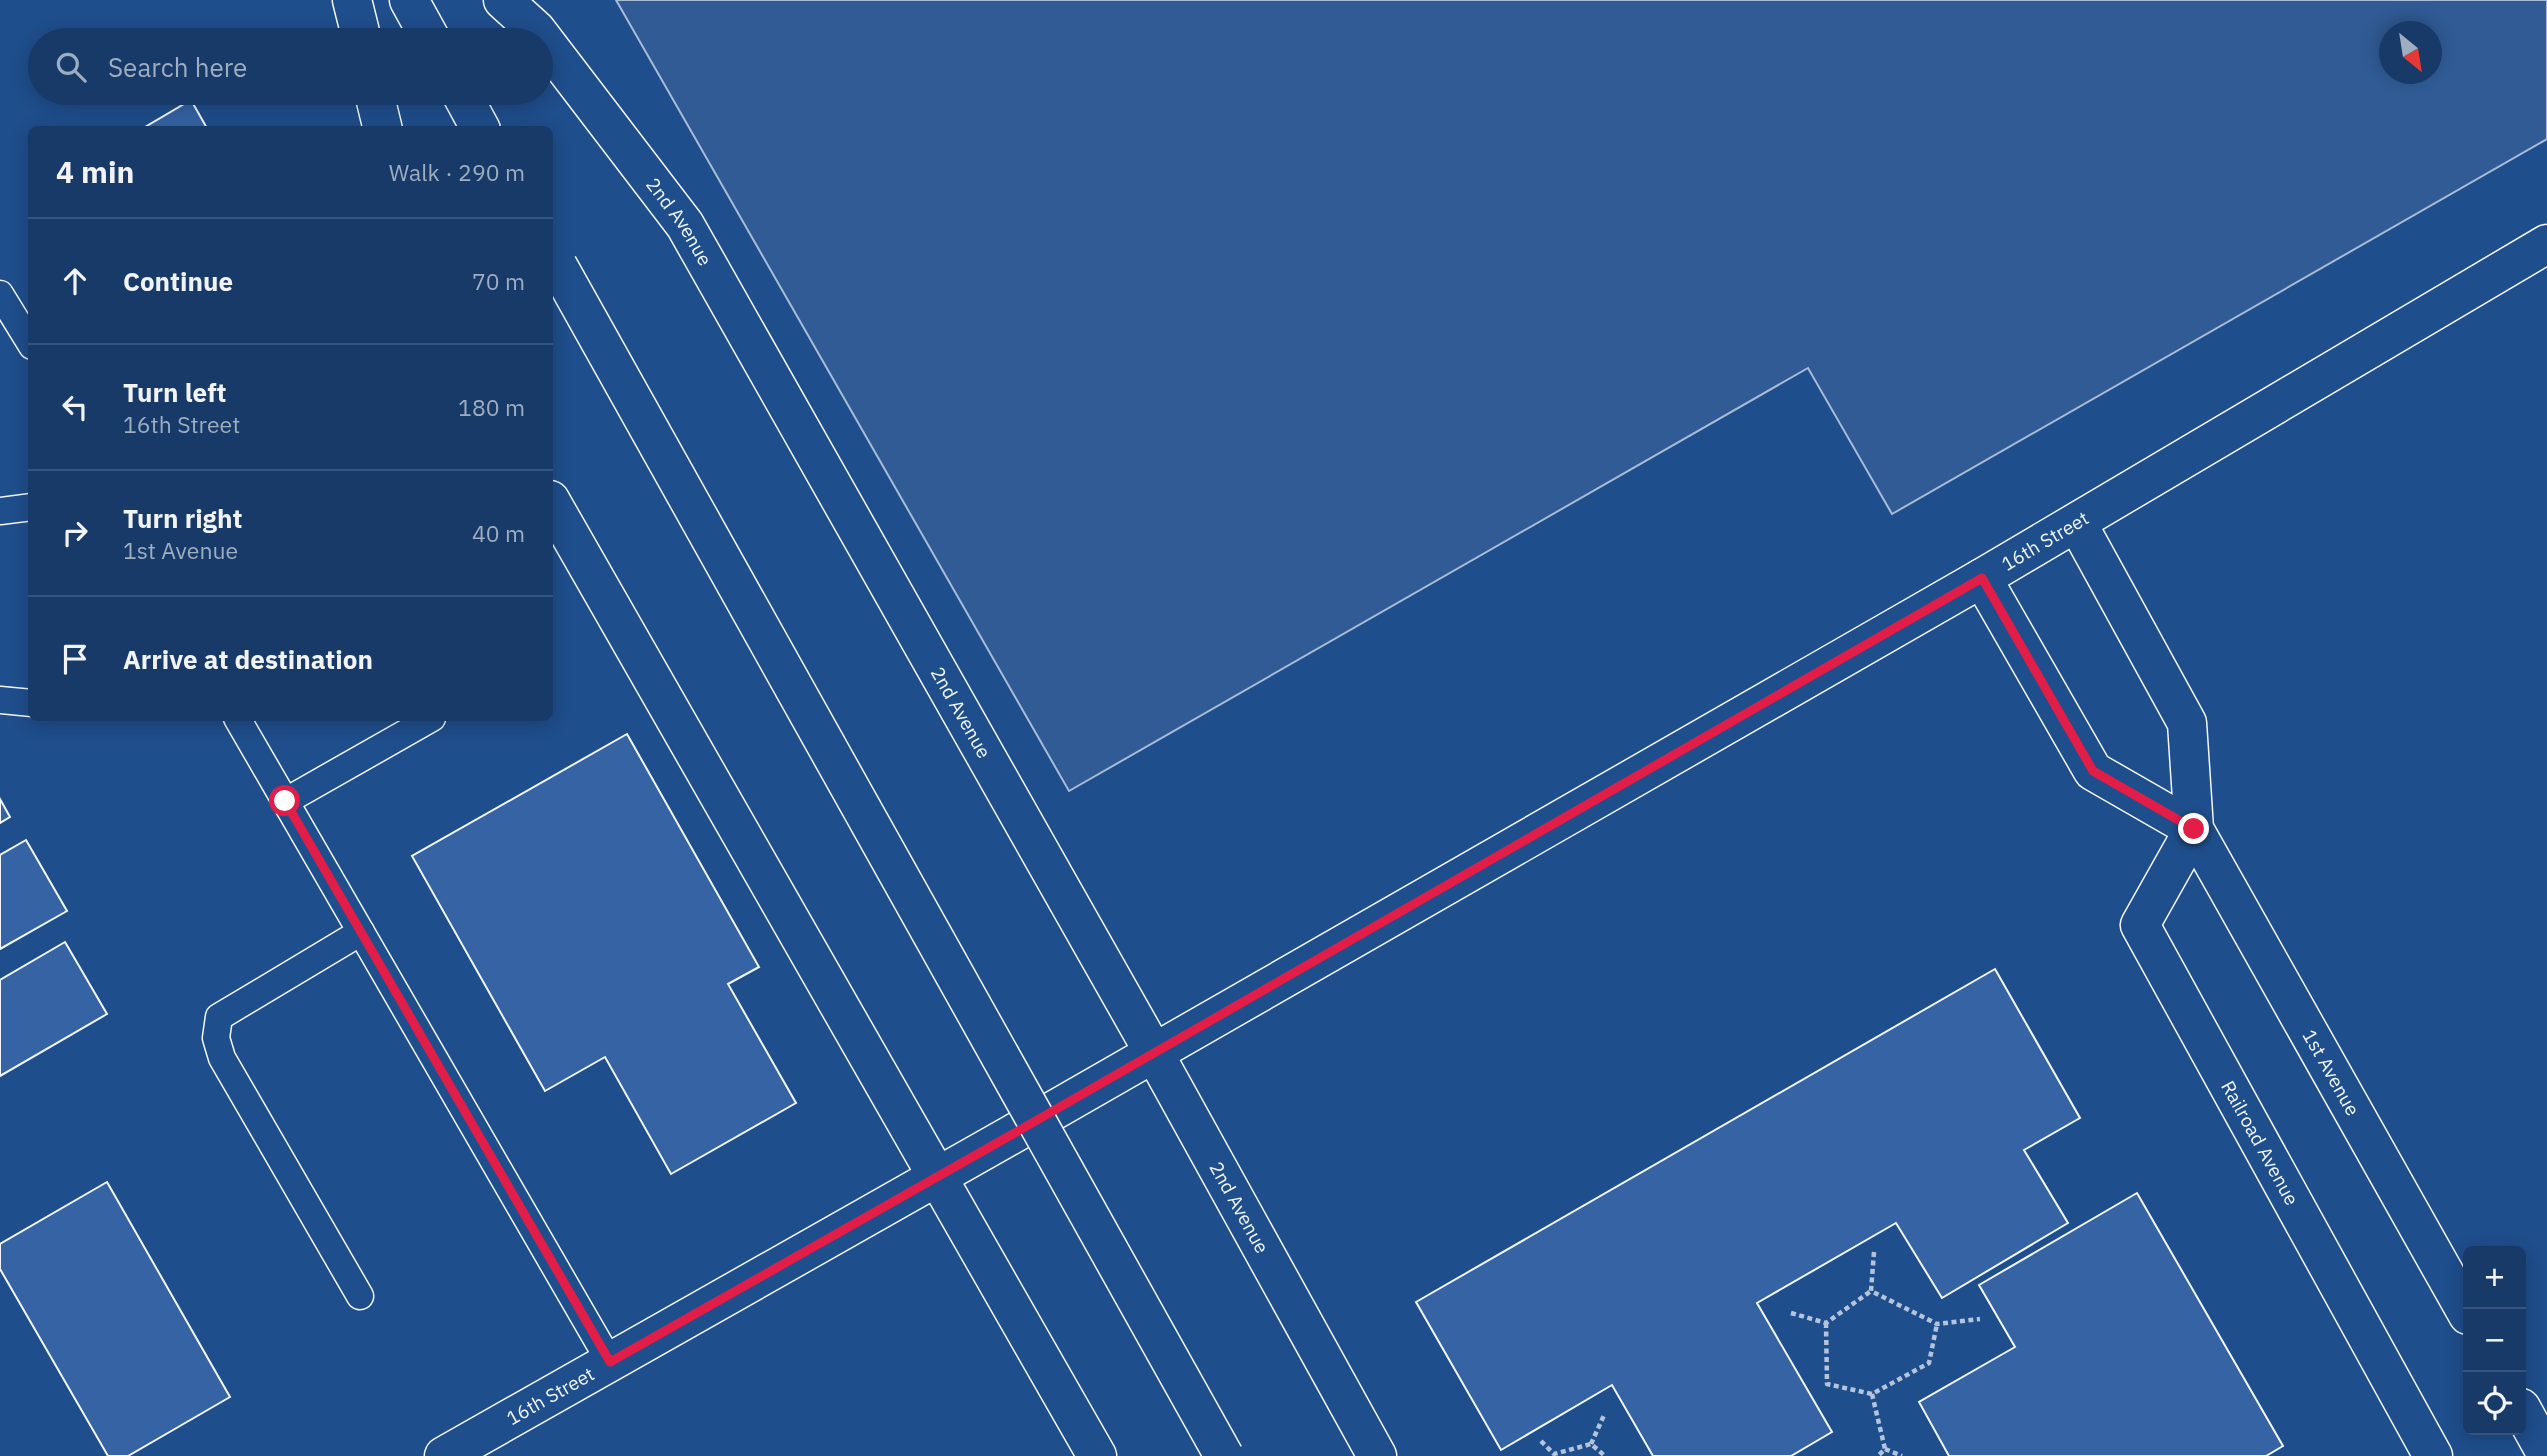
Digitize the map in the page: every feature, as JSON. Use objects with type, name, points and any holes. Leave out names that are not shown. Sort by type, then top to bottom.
[{"type":"street","points":[[352,0],[359,28]]},
{"type":"street","points":[[409,0],[424,28]]},
{"type":"street","name":"2nd Avenue","points":[[503,0],[534,28]]},
{"type":"street","name":"2nd Avenue","points":[[553,52],[685,225],[1154,1053],[1377,1456]]},
{"type":"street","points":[[377,105],[382,126]]},
{"type":"street","points":[[467,105],[479,126]]},
{"type":"street","name":"16th Street","points":[[444,1456],[937,1177],[1982,578],[2547,244]]},
{"type":"street","points":[[554,259],[1224,1456]]},
{"type":"street","points":[[553,505],[1097,1456]]},
{"type":"street","name":"1st Avenue","points":[[2077,523],[2187,723],[2194,829],[2465,1309]]},
{"type":"street","points":[[1982,578],[2093,771],[2194,829]]},
{"type":"street","name":"Railroad Avenue","points":[[2194,829],[2140,925],[2433,1456]]},
{"type":"street","points":[[2526,1417],[2547,1455]]},
{"type":"lane","points":[[0,294],[28,340]]},
{"type":"lane","points":[[0,511],[28,508]]},
{"type":"lane","points":[[0,700],[28,703]]},
{"type":"lane","points":[[239,721],[610,1362]]},
{"type":"lane","points":[[285,801],[427,721]]},
{"type":"lane","points":[[360,1296],[222,1058],[216,1038],[219,1017],[361,932]]},
{"type":"path","points":[[1871,1291],[1874,1252]]},
{"type":"path","points":[[1826,1323],[1871,1291]]},
{"type":"path","points":[[1871,1291],[1937,1324],[1980,1319]]},
{"type":"path","points":[[1791,1313],[1826,1323]]},
{"type":"path","points":[[1826,1323],[1827,1384],[1872,1394],[1929,1363],[1937,1324]]},
{"type":"path","points":[[1872,1394],[1885,1449]]},
{"type":"path","points":[[1541,1441],[1553,1455],[1591,1444],[1605,1413]]},
{"type":"path","points":[[1591,1444],[1605,1456]]},
{"type":"path","points":[[1878,1456],[1885,1449]]},
{"type":"path","points":[[1885,1449],[1902,1456]]},
{"type":"shaded area","points":[[616,0],[2547,0],[2547,139],[1892,514],[1808,368],[1069,791]]},
{"type":"building","points":[[182,105],[194,105],[206,126],[147,126]]},
{"type":"building","points":[[627,734],[759,967],[728,984],[796,1103],[671,1174],[605,1057],[545,1091],[412,856]]},
{"type":"building","points":[[0,799],[10,817],[0,823]]},
{"type":"building","points":[[26,840],[67,911],[0,949],[0,855]]},
{"type":"building","points":[[65,942],[107,1014],[0,1076],[0,980]]},
{"type":"building","points":[[1995,969],[2080,1118],[2024,1150],[2068,1223],[1942,1298],[1896,1223],[1757,1303],[1832,1432],[1791,1456],[1653,1456],[1612,1385],[1501,1450],[1416,1302]]},
{"type":"building","points":[[107,1182],[230,1397],[128,1456],[108,1456],[0,1269],[0,1244]]},
{"type":"building","points":[[2137,1193],[2283,1446],[2266,1456],[1949,1456],[1919,1402],[2015,1347],[1979,1285]]},
{"type":"route","points":[[285,801],[610,1362],[1982,578],[2093,771],[2194,829]]}]
